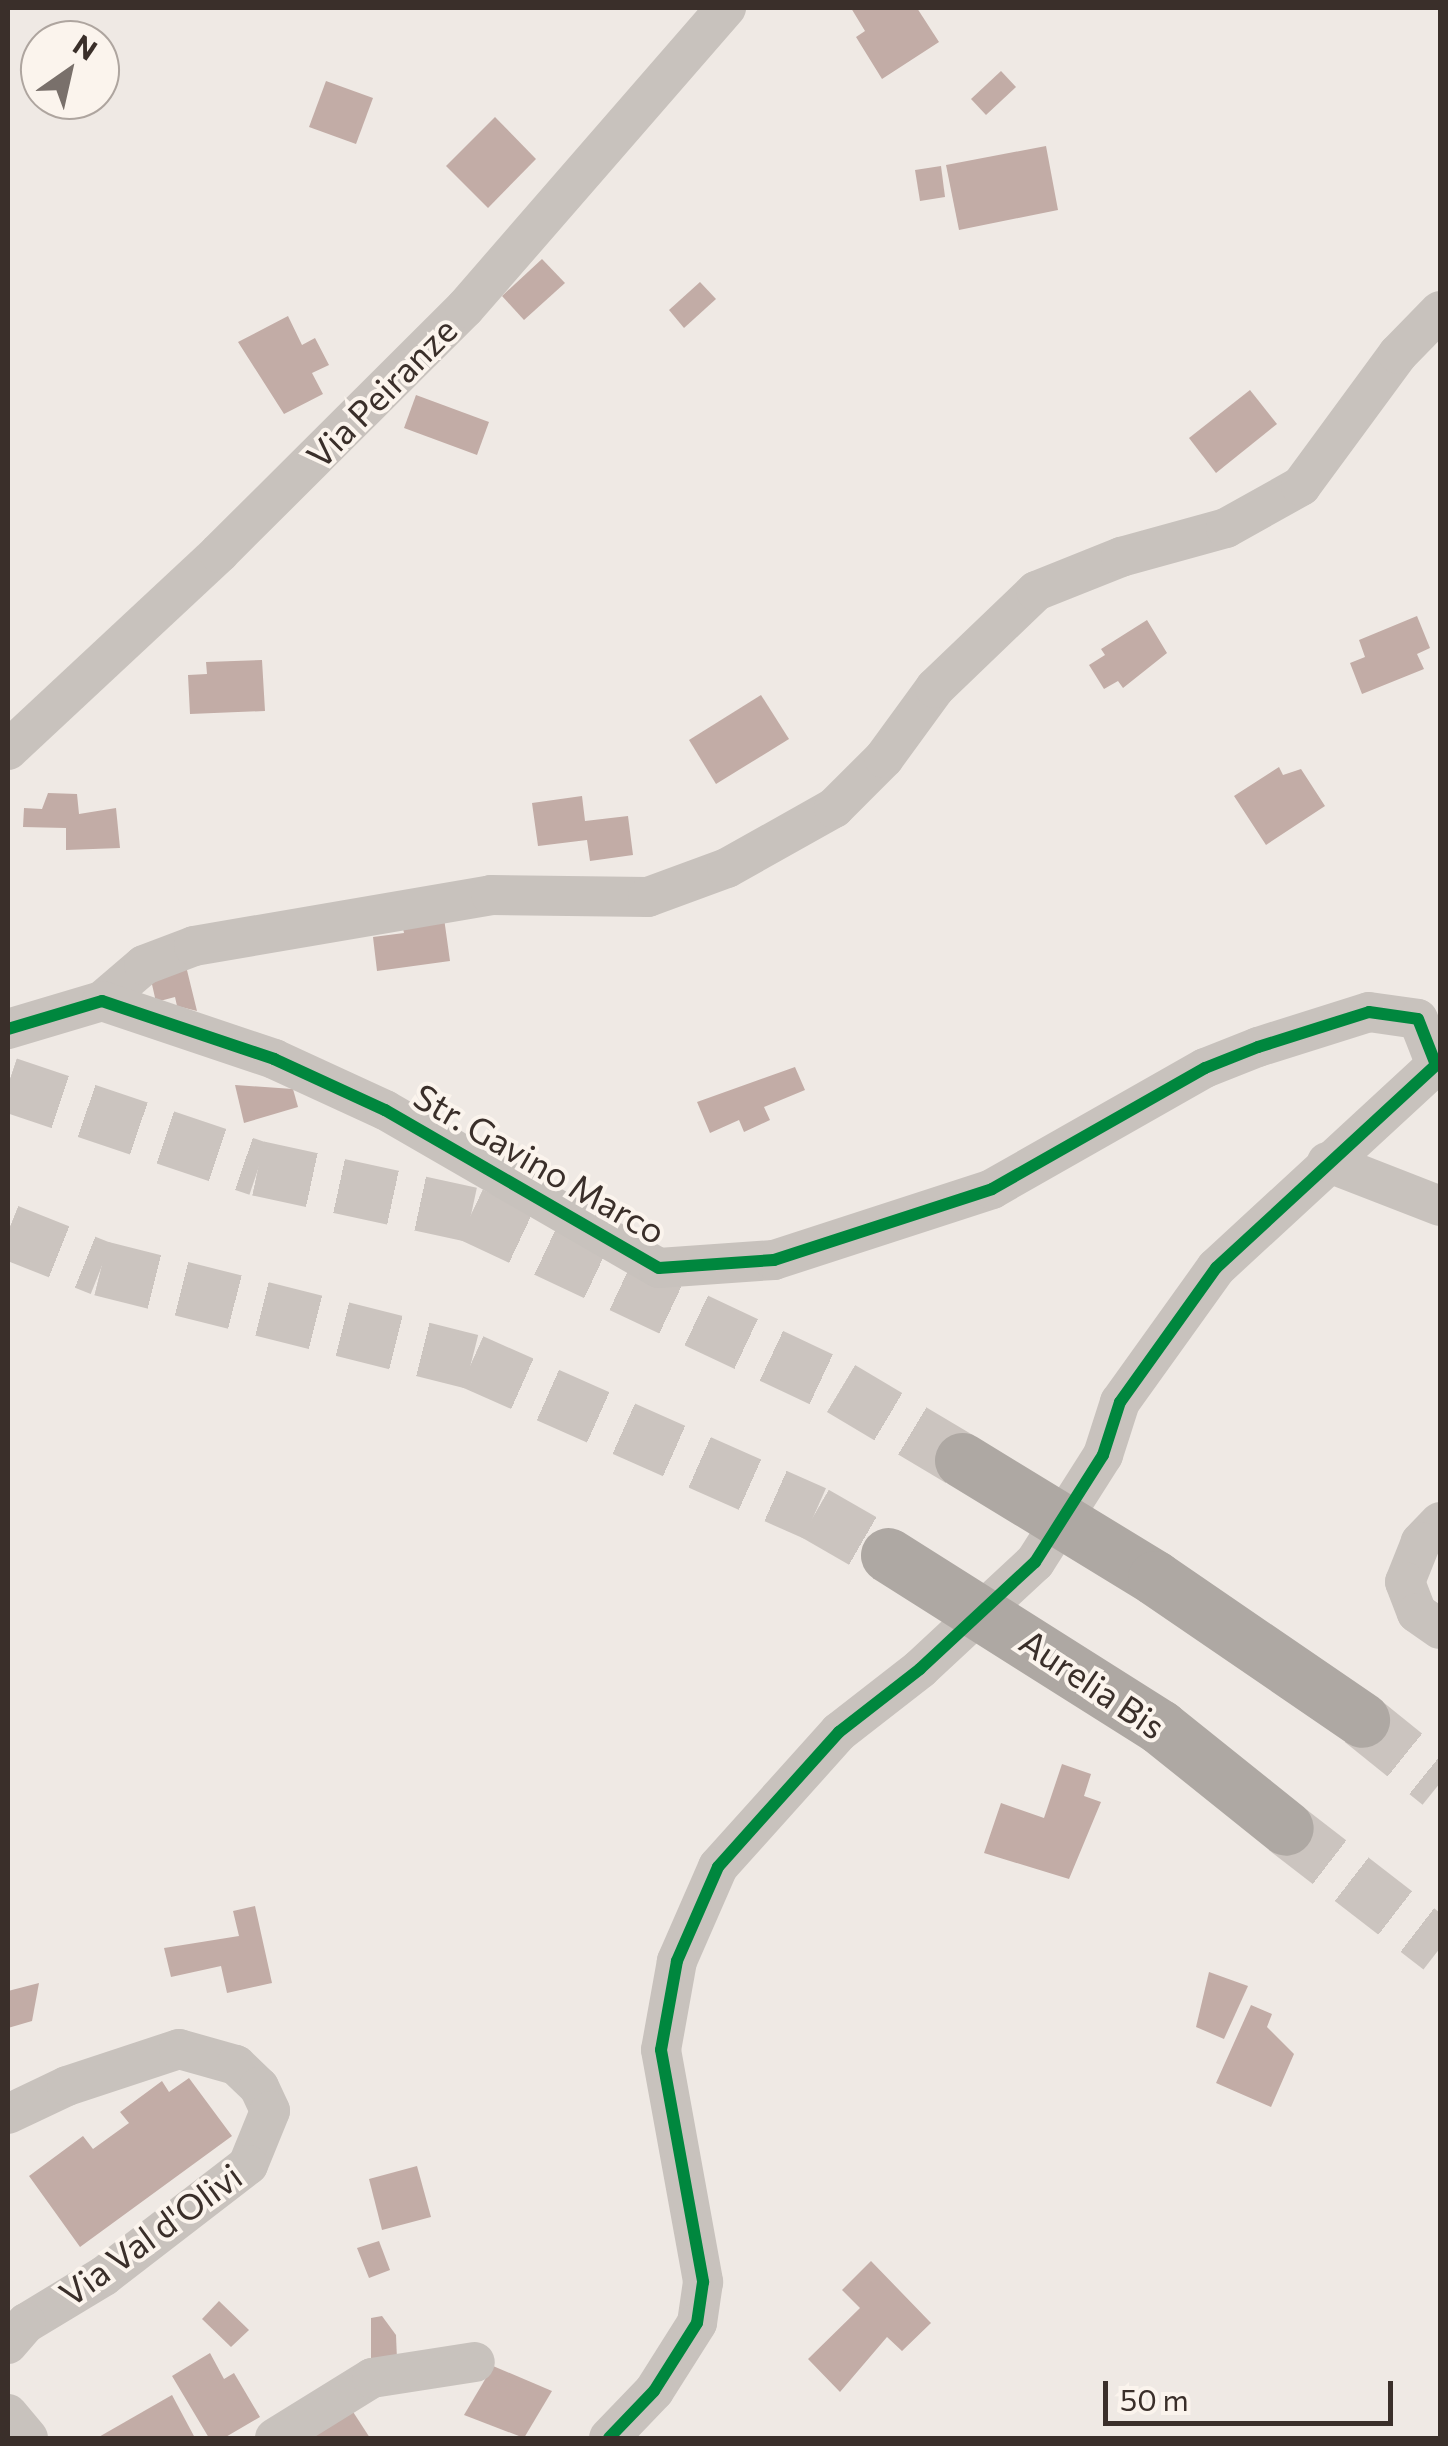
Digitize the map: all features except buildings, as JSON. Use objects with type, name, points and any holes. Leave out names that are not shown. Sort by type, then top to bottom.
[{"type":"highway","points":[[962,1460],[1155,1578],[1362,1720]]},
{"type":"highway","name":"Aurelia Bis","points":[[888,1555],[1160,1727],[1286,1828]]},
{"type":"street","name":"Via Peiranze","points":[[8,750],[219,553],[465,308],[726,8]]},
{"type":"street","points":[[8,1030],[102,1001],[144,966],[194,946],[491,894],[648,896],[727,868],[834,808],[884,758],[935,688],[1036,591],[1121,557],[1226,528],[1302,486],[1398,354],[1440,312]]},
{"type":"street","name":"Str. Gavino Marco","points":[[102,1001],[274,1059],[386,1110],[659,1268],[774,1260],[944,1205],[992,1189],[1205,1068],[1258,1046],[1369,1012],[1418,1019],[1436,1065],[1327,1162]]},
{"type":"street","points":[[609,2438],[654,2391],[696,2323],[703,2282],[661,2050],[676,1961],[718,1868],[839,1732],[920,1669],[1035,1562],[1102,1455],[1120,1402],[1162,1335],[1216,1268],[1327,1162],[1440,1206]]},
{"type":"street","points":[[1440,1522],[1421,1542],[1405,1582],[1417,1612],[1440,1629]]},
{"type":"street","name":"Via Val d'Olivi","points":[[8,2114],[66,2086],[179,2050],[236,2065],[270,2111],[248,2165],[104,2276],[26,2323],[8,2344]]},
{"type":"street","points":[[275,2438],[372,2378],[476,2362]]},
{"type":"street","points":[[8,2414],[28,2438]]},
{"type":"tunnel","points":[[8,1084],[258,1168],[471,1214],[841,1388],[962,1460]]},
{"type":"tunnel","points":[[8,1231],[101,1268],[472,1361],[815,1513],[888,1555]]},
{"type":"tunnel","points":[[1362,1720],[1440,1783]]},
{"type":"tunnel","points":[[1286,1828],[1440,1947]]},
{"type":"cycle path","points":[[8,1029],[102,1001],[274,1059],[385,1110],[659,1268],[774,1260],[992,1189],[1205,1068],[1369,1012],[1418,1019],[1436,1065],[1216,1268],[1120,1402],[1103,1455],[1035,1562],[920,1669],[839,1732],[718,1867],[677,1961],[661,2050],[703,2282],[697,2323],[654,2391],[609,2438]]}]
